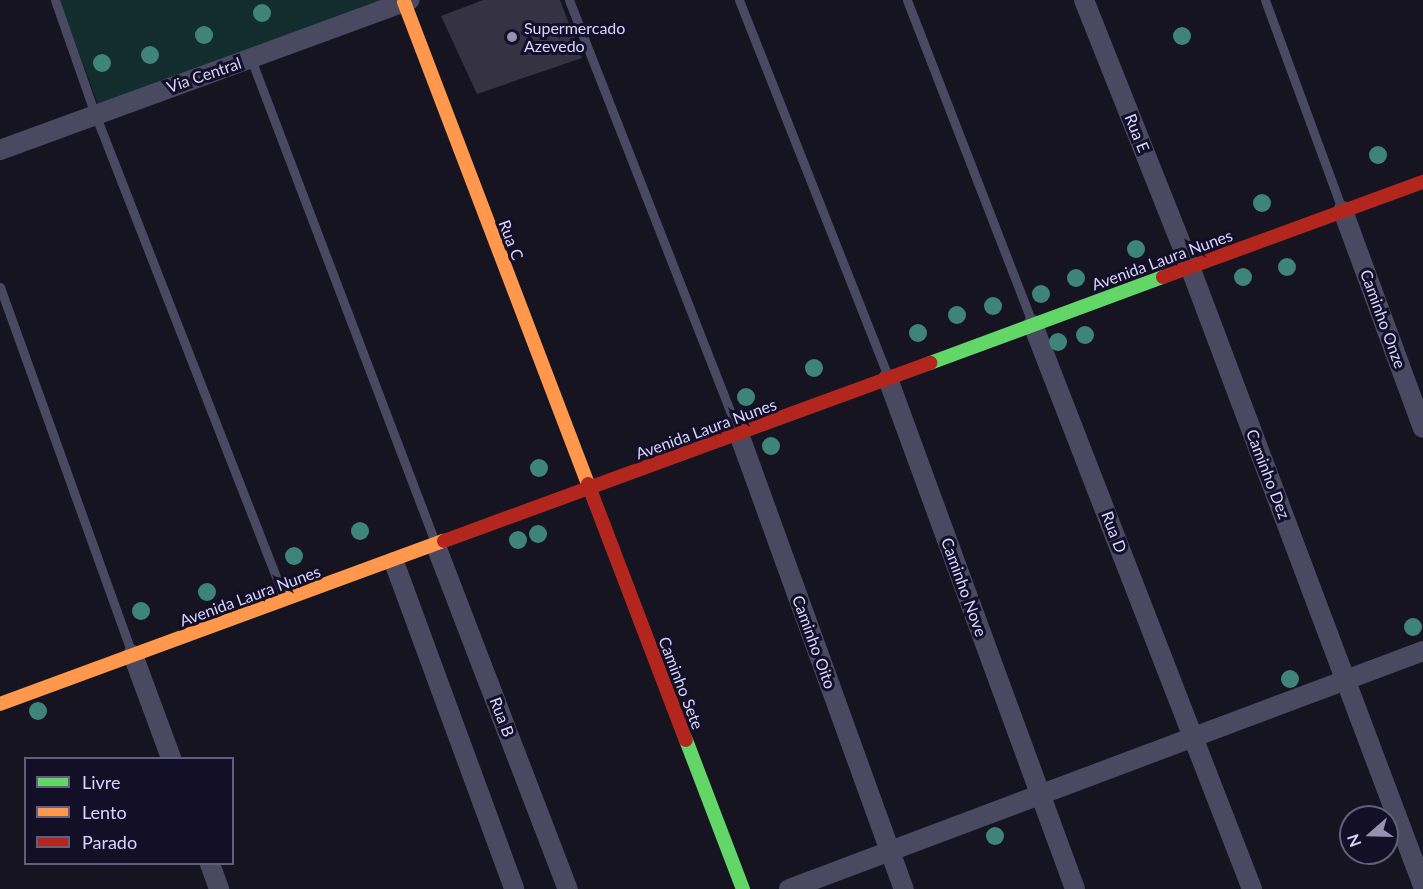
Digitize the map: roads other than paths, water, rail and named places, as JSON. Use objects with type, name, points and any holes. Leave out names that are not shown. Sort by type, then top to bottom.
[{"type":"street","name":"Rua E","points":[[1084,0],[1190,267]]},
{"type":"street","name":"Via Central","points":[[0,150],[406,1]]},
{"type":"street","name":"Rua C","points":[[406,1],[588,489]]},
{"type":"street","name":"Avenida Laura Nunes","points":[[0,704],[132,655],[286,602],[1423,182]]},
{"type":"street","name":"Caminho Onze","points":[[1343,212],[1423,428]]},
{"type":"street","name":"Caminho Dez","points":[[1190,267],[1423,886]]},
{"type":"street","name":"Rua D","points":[[1033,325],[1252,889]]},
{"type":"street","name":"Caminho Nove","points":[[888,379],[1075,889]]},
{"type":"street","name":"Caminho Oito","points":[[739,434],[904,889]]},
{"type":"street","name":"Caminho Sete","points":[[588,489],[743,889]]},
{"type":"street","name":"Rua B","points":[[436,546],[568,889]]},
{"type":"street","points":[[394,562],[514,889]]},
{"type":"street","points":[[789,889],[1423,651]]},
{"type":"street","points":[[132,655],[170,757]]},
{"type":"street","points":[[210,865],[219,889]]},
{"type":"lane","points":[[55,0],[95,114],[286,602]]},
{"type":"lane","points":[[569,0],[739,434]]},
{"type":"lane","points":[[739,0],[888,379]]},
{"type":"lane","points":[[907,0],[1033,325]]},
{"type":"lane","points":[[1265,0],[1343,212]]},
{"type":"lane","points":[[250,59],[436,546]]},
{"type":"lane","points":[[0,287],[132,655]]},
{"type":"place","name":"Supermercado Azevedo","points":[[512,37]]}]
